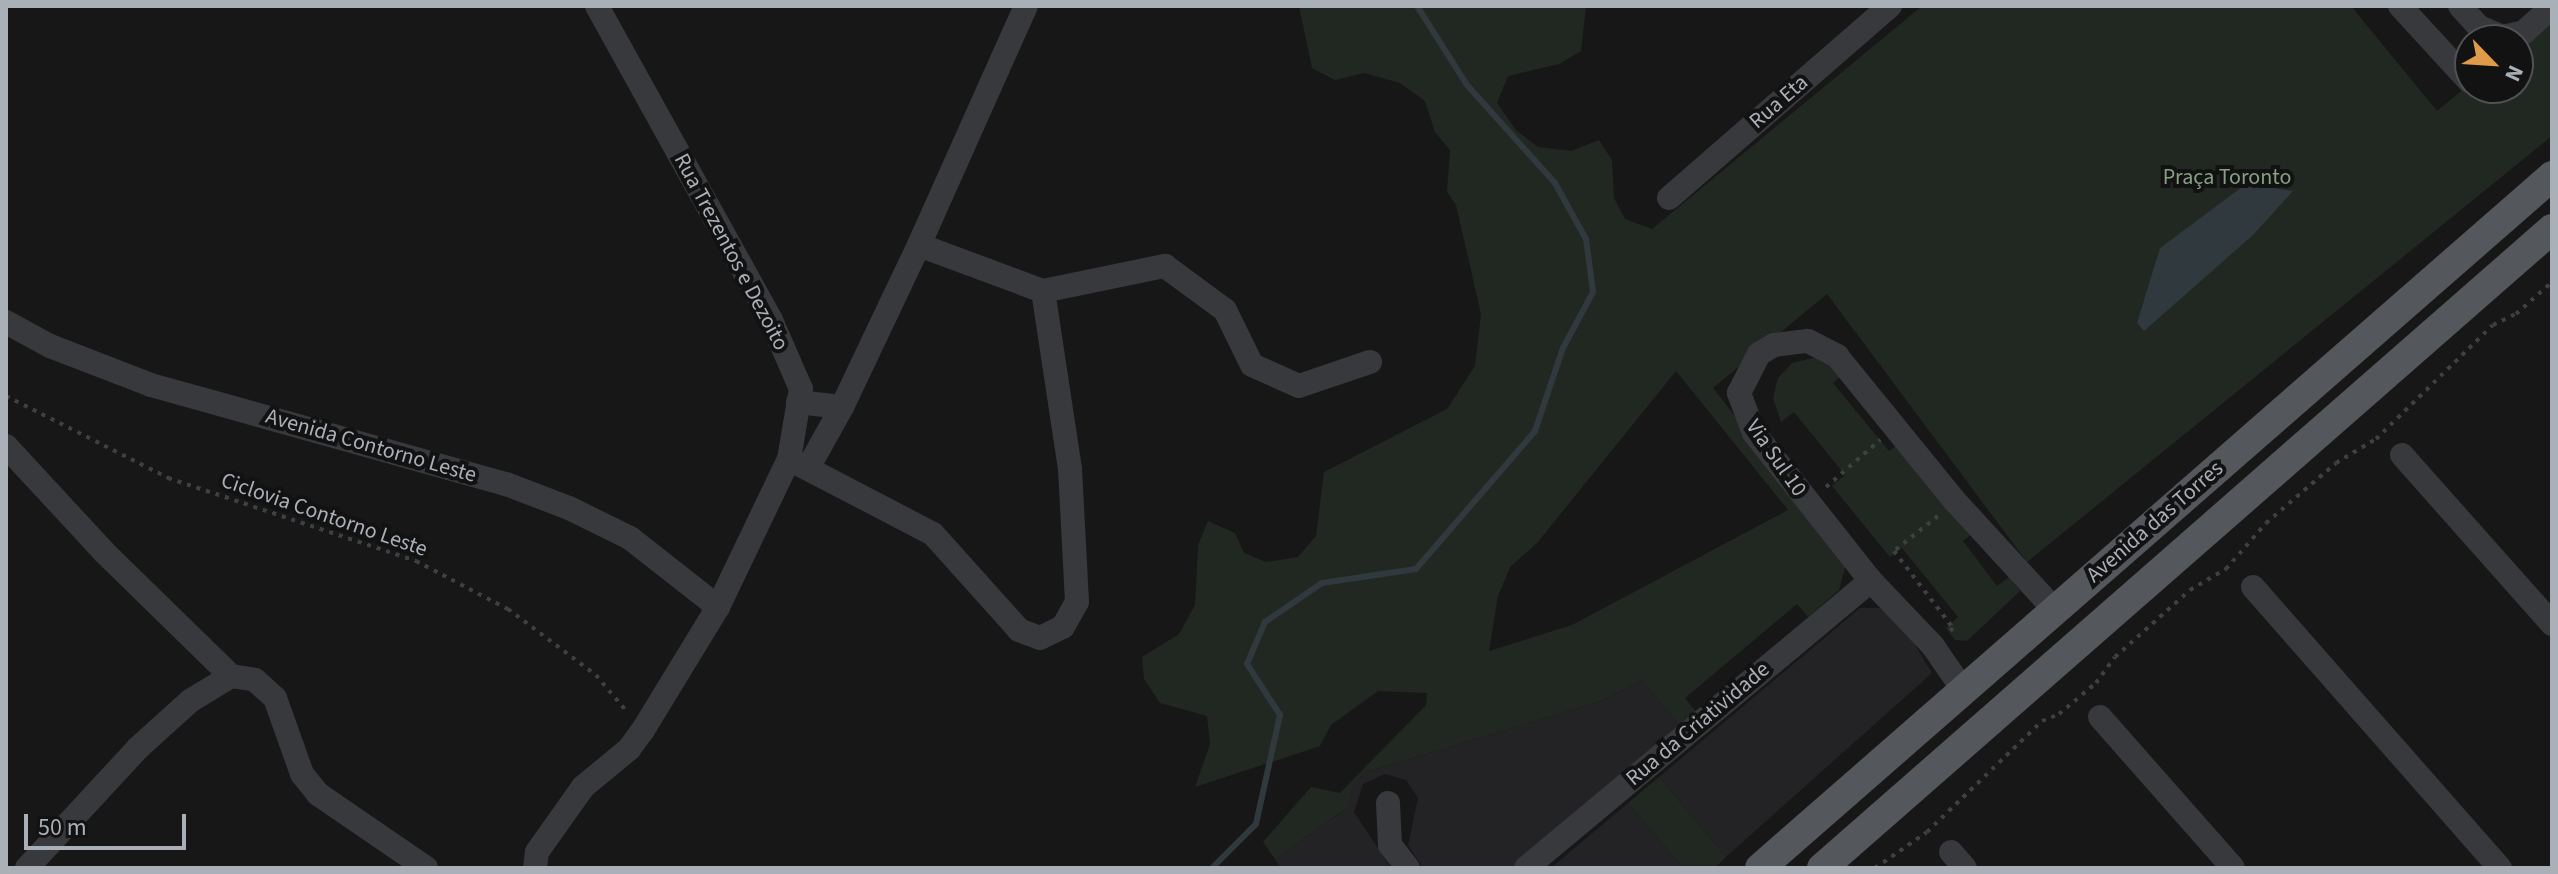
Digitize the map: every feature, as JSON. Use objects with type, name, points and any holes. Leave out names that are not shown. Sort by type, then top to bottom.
[{"type":"main road","name":"Avenida das Torres","points":[[1760,868],[2552,176]]},
{"type":"main road","name":"Avenida das Torres","points":[[1822,868],[2552,229]]},
{"type":"main road","points":[[2449,266],[2455,289],[2472,299]]},
{"type":"street","name":"Rua Trezentos e Dezoito","points":[[535,868],[537,852],[583,787],[629,749],[643,730],[718,607],[799,464],[798,402],[801,389],[771,320],[597,6]]},
{"type":"street","points":[[1026,6],[919,245],[842,407],[799,464],[933,534],[1019,630],[1040,638],[1063,627],[1077,602],[1070,469],[1043,291]]},
{"type":"street","name":"Rua Eta","points":[[1669,198],[1890,6]]},
{"type":"street","points":[[2400,6],[2454,65]]},
{"type":"street","points":[[2460,6],[2479,27],[2503,37],[2524,32],[2552,7]]},
{"type":"street","points":[[919,245],[1043,291],[1165,266],[1225,310],[1252,365],[1299,386],[1370,362]]},
{"type":"street","name":"Avenida Contorno Leste","points":[[6,322],[50,346],[151,385],[506,484],[569,508],[661,558],[718,607]]},
{"type":"street","name":"Via Sul 10","points":[[1964,691],[1933,646],[1871,581],[1808,503],[1745,414],[1739,393],[1759,354],[1789,342],[1822,346],[1837,356],[1954,500],[2054,609]]},
{"type":"street","points":[[798,402],[842,407]]},
{"type":"street","points":[[6,446],[104,552],[231,676],[255,680],[275,698],[302,774],[318,794],[426,868]]},
{"type":"street","points":[[2402,455],[2552,624]]},
{"type":"street","name":"Rua da Criatividade","points":[[1526,868],[1871,581]]},
{"type":"street","points":[[2253,587],[2500,868]]},
{"type":"street","points":[[27,868],[138,748],[190,701],[231,676]]},
{"type":"street","points":[[2100,717],[2233,868]]},
{"type":"street","points":[[1388,803],[1390,845],[1408,868]]},
{"type":"path","points":[[1875,868],[1927,832],[2042,721],[2059,714],[2096,683],[2115,657],[2190,590],[2226,569],[2266,523],[2349,453],[2376,439],[2493,325],[2516,314],[2552,282]]},
{"type":"path","name":"Ciclovia Contorno Leste","points":[[6,396],[168,478],[416,561],[508,609],[596,675],[643,730]]},
{"type":"path","points":[[1808,503],[1864,459],[1894,423]]},
{"type":"path","points":[[1933,646],[1953,628],[1894,551],[1954,500]]},
{"type":"shaded area","points":[[2246,184],[2293,191],[2253,235],[2144,331],[2137,323],[2160,248]]},
{"type":"shaded area","points":[[1860,608],[1879,608],[1898,617],[1932,673],[1726,857],[1659,777]]},
{"type":"shaded area","points":[[1642,680],[1679,725],[1512,868],[1423,868],[1408,845],[1418,798],[1406,780],[1385,774],[1363,784],[1354,812],[1391,868],[1281,868],[1275,859],[1346,809],[1353,784],[1366,772],[1601,701]]},
{"type":"shaded area","points":[[1628,803],[1683,868],[1551,868]]},
{"type":"green space","name":"Praça Toronto","points":[[1299,6],[1586,6],[1581,51],[1559,64],[1508,76],[1497,103],[1516,130],[1538,147],[1571,151],[1599,140],[1612,160],[1614,198],[1625,219],[1652,229],[1922,6],[2351,6],[2437,111],[2454,97],[2454,104],[2534,104],[2534,34],[2552,21],[2552,136],[2027,562],[1827,294],[1713,388],[1847,560],[1839,590],[1808,617],[1797,604],[1685,698],[1696,712],[1679,725],[1642,680],[1601,701],[1366,772],[1353,784],[1347,808],[1275,859],[1263,842],[1311,787],[1340,793],[1426,705],[1427,693],[1378,691],[1331,725],[1320,746],[1195,787],[1210,744],[1207,716],[1160,703],[1144,679],[1142,657],[1179,634],[1195,605],[1198,545],[1208,521],[1235,533],[1244,553],[1266,562],[1298,557],[1316,536],[1324,472],[1447,409],[1475,366],[1481,314],[1456,205],[1447,192],[1450,150],[1435,132],[1425,101],[1400,83],[1364,73],[1335,80],[1312,68]],"holes":[[[1676,371],[1788,510],[1572,625],[1489,651],[1498,596],[1510,567],[1537,543]]]},
{"type":"green space","points":[[1817,357],[1845,372],[1833,383],[1889,451],[1902,441],[1974,532],[1963,541],[1997,586],[2009,577],[2020,591],[1967,641],[1955,640],[1946,628],[1958,617],[1902,548],[1890,557],[1832,486],[1845,475],[1794,412],[1781,422],[1773,398],[1778,378],[1792,363]]},
{"type":"green space","points":[[1659,777],[1726,857],[1715,868],[1683,868],[1628,803]]},
{"type":"waterway","points":[[1212,868],[1256,824],[1280,715],[1247,664],[1265,622],[1322,583],[1416,569],[1535,431],[1563,348],[1593,292],[1586,239],[1555,183],[1467,85],[1417,6]]}]
